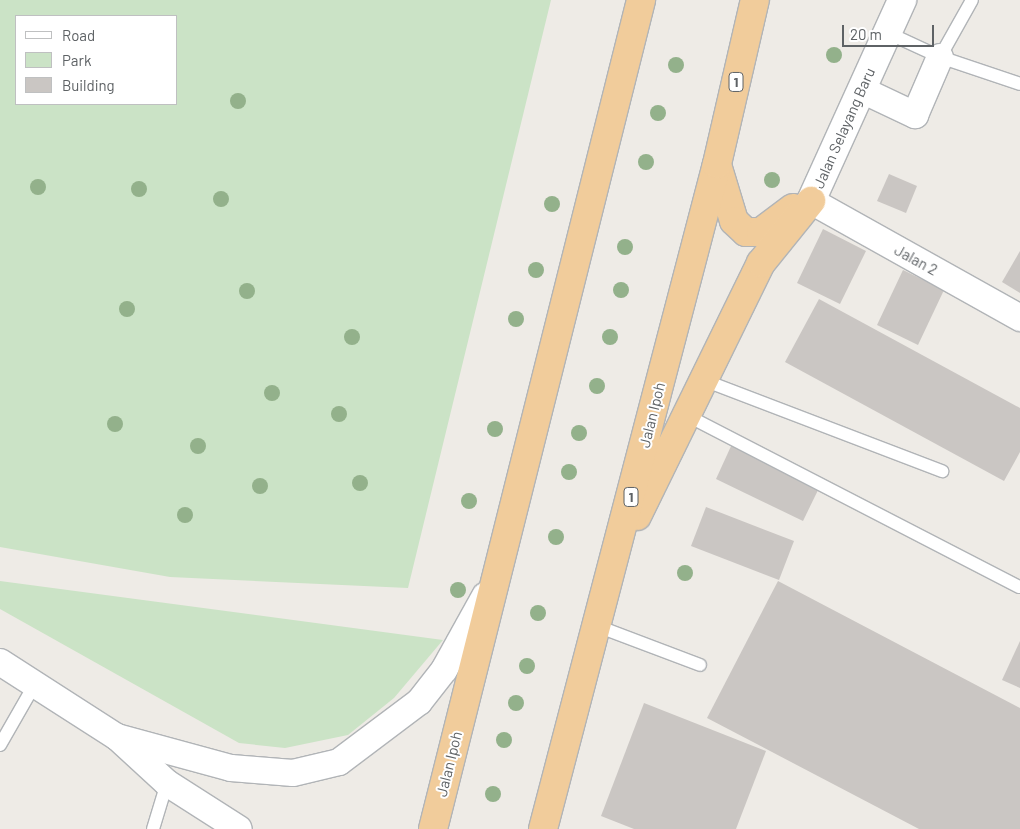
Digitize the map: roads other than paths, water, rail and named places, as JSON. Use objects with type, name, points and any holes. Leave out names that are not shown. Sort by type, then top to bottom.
[{"type":"highway","name":"Jalan Ipoh","points":[[433,829],[640,0]]},
{"type":"highway","name":"Jalan Ipoh","points":[[543,829],[717,164],[755,0]]},
{"type":"highway","points":[[717,164],[731,215],[746,232],[760,232],[790,210],[811,201]]},
{"type":"highway","points":[[614,562],[706,381],[761,263],[811,201]]},
{"type":"street","name":"Jalan Selayang Baru","points":[[811,201],[902,0]]},
{"type":"street","points":[[862,90],[915,115],[940,58]]},
{"type":"street","name":"Jalan 2","points":[[811,201],[1020,318]]},
{"type":"street","points":[[117,737],[231,768],[293,774],[339,762],[419,702],[444,670],[499,568]]},
{"type":"street","points":[[0,662],[117,737],[167,783],[240,829]]},
{"type":"lane","points":[[940,58],[972,0]]},
{"type":"lane","points":[[888,32],[940,58],[1018,80]]},
{"type":"lane","points":[[706,381],[942,471]]},
{"type":"lane","points":[[688,416],[1020,586]]},
{"type":"lane","points":[[597,626],[700,665]]},
{"type":"lane","points":[[0,745],[35,684]]},
{"type":"lane","points":[[153,829],[167,783]]}]
